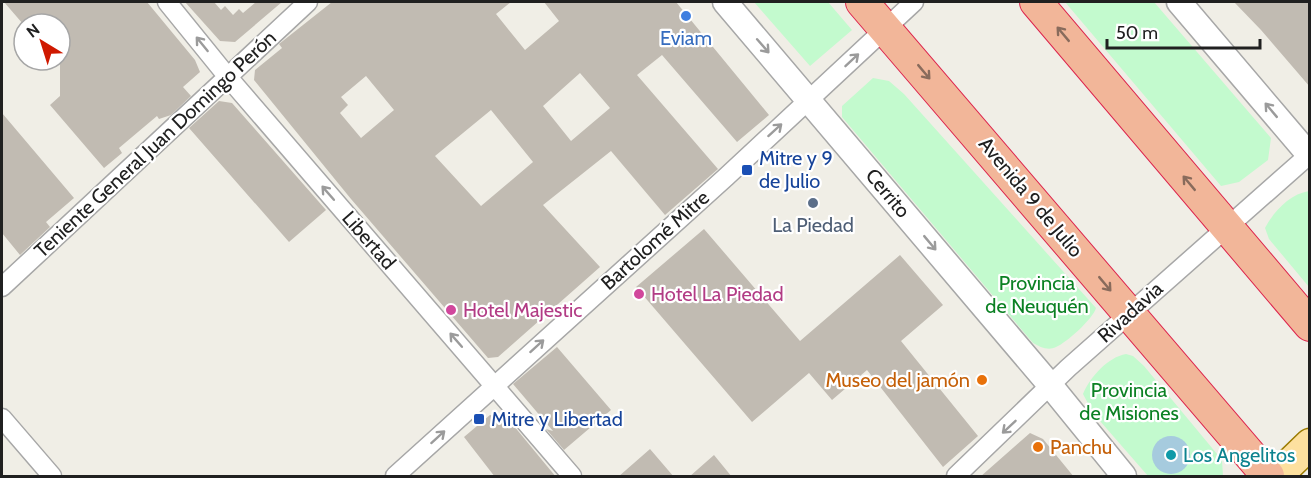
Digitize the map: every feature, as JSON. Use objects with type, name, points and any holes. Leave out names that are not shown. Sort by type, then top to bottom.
[{"type":"highway","name":"Avenida 9 de Julio","points":[[862,2],[1268,477]]},
{"type":"highway","points":[[1036,2],[1310,325]]},
{"type":"main road","points":[[1277,477],[1310,444]]},
{"type":"street","name":"Libertad","points":[[167,2],[227,76],[572,477]]},
{"type":"street","name":"Teniente General Juan Domingo Perón","points":[[2,287],[308,2]]},
{"type":"street","name":"Cerrito","points":[[725,2],[1050,386],[1124,477]]},
{"type":"street","name":"Bartolomé Mitre","points":[[395,477],[914,2]]},
{"type":"street","points":[[1179,2],[1309,155]]},
{"type":"street","name":"Rivadavia","points":[[956,477],[1129,313],[1309,155]]},
{"type":"street","points":[[2,418],[52,477]]},
{"type":"green space","points":[[754,2],[828,2],[852,30],[810,66]]},
{"type":"green space","points":[[1065,2],[1154,2],[1271,138],[1268,160],[1239,182],[1221,186]]},
{"type":"green space","name":"Provincia de Neuquén","points":[[873,78],[889,81],[904,94],[1096,308],[1085,324],[1066,341],[1050,349],[1033,343],[842,117],[842,106]]},
{"type":"green space","points":[[1310,191],[1309,287],[1269,239],[1265,228],[1283,204],[1295,196]]},
{"type":"green space","name":"Provincia de Misiones","points":[[1126,354],[1133,356],[1144,366],[1222,460],[1223,476],[1148,476],[1093,413],[1083,394],[1086,388],[1106,363]]},
{"type":"water","name":"Los Angelitos","points":[[1171,436],[1185,441],[1190,455],[1185,469],[1171,474],[1157,469],[1152,455],[1157,441]]},
{"type":"building","points":[[4,2],[147,2],[195,60],[200,72],[183,87],[191,96],[171,115],[159,119],[157,116],[119,148],[122,153],[104,168],[50,105],[60,96],[60,72],[72,72],[72,12],[13,12]]},
{"type":"building","points":[[185,2],[214,2],[221,10],[225,6],[233,15],[239,9],[243,13],[256,2],[282,2],[235,42],[220,41]]},
{"type":"building","points":[[332,2],[511,2],[496,14],[525,50],[559,21],[544,2],[676,2],[769,115],[737,142],[662,55],[637,75],[718,169],[665,215],[611,151],[543,205],[600,267],[498,357],[488,358],[351,199],[254,80],[255,70],[282,48],[279,44]],"holes":[[[580,73],[610,108],[571,141],[543,106]],[[366,76],[394,110],[361,138],[340,113],[348,105],[341,97]],[[491,110],[533,162],[481,206],[435,156]]]},
{"type":"building","points":[[1234,2],[1310,2],[1310,87],[1261,30]]},
{"type":"building","points":[[219,101],[232,103],[326,210],[289,242],[189,128]]},
{"type":"building","points":[[2,113],[74,198],[46,222],[50,227],[20,255],[2,233]]},
{"type":"building","points":[[704,229],[800,341],[900,255],[943,305],[901,341],[978,436],[943,467],[867,370],[832,400],[809,373],[752,422],[636,287]]},
{"type":"building","points":[[557,347],[611,410],[564,450],[546,429],[553,431],[513,384]]},
{"type":"building","points":[[490,415],[509,420],[556,477],[495,477],[464,437]]},
{"type":"building","points":[[1030,433],[1043,439],[1074,477],[980,477]]},
{"type":"building","points":[[650,449],[674,477],[618,477]]},
{"type":"building","points":[[714,455],[732,477],[689,477]]},
{"type":"place","name":"Eviam","points":[[686,16]]},
{"type":"place","name":"Mitre y 9 de Julio","points":[[747,170]]},
{"type":"place","name":"La Piedad","points":[[813,203]]},
{"type":"place","name":"Hotel La Piedad","points":[[639,294]]},
{"type":"place","name":"Hotel Majestic","points":[[451,310]]},
{"type":"place","name":"Museo del jamón","points":[[982,380]]},
{"type":"place","name":"Mitre y Libertad","points":[[479,419]]},
{"type":"place","name":"Panchu","points":[[1038,447]]},
{"type":"place","name":"Los Angelitos","points":[[1171,455]]}]
